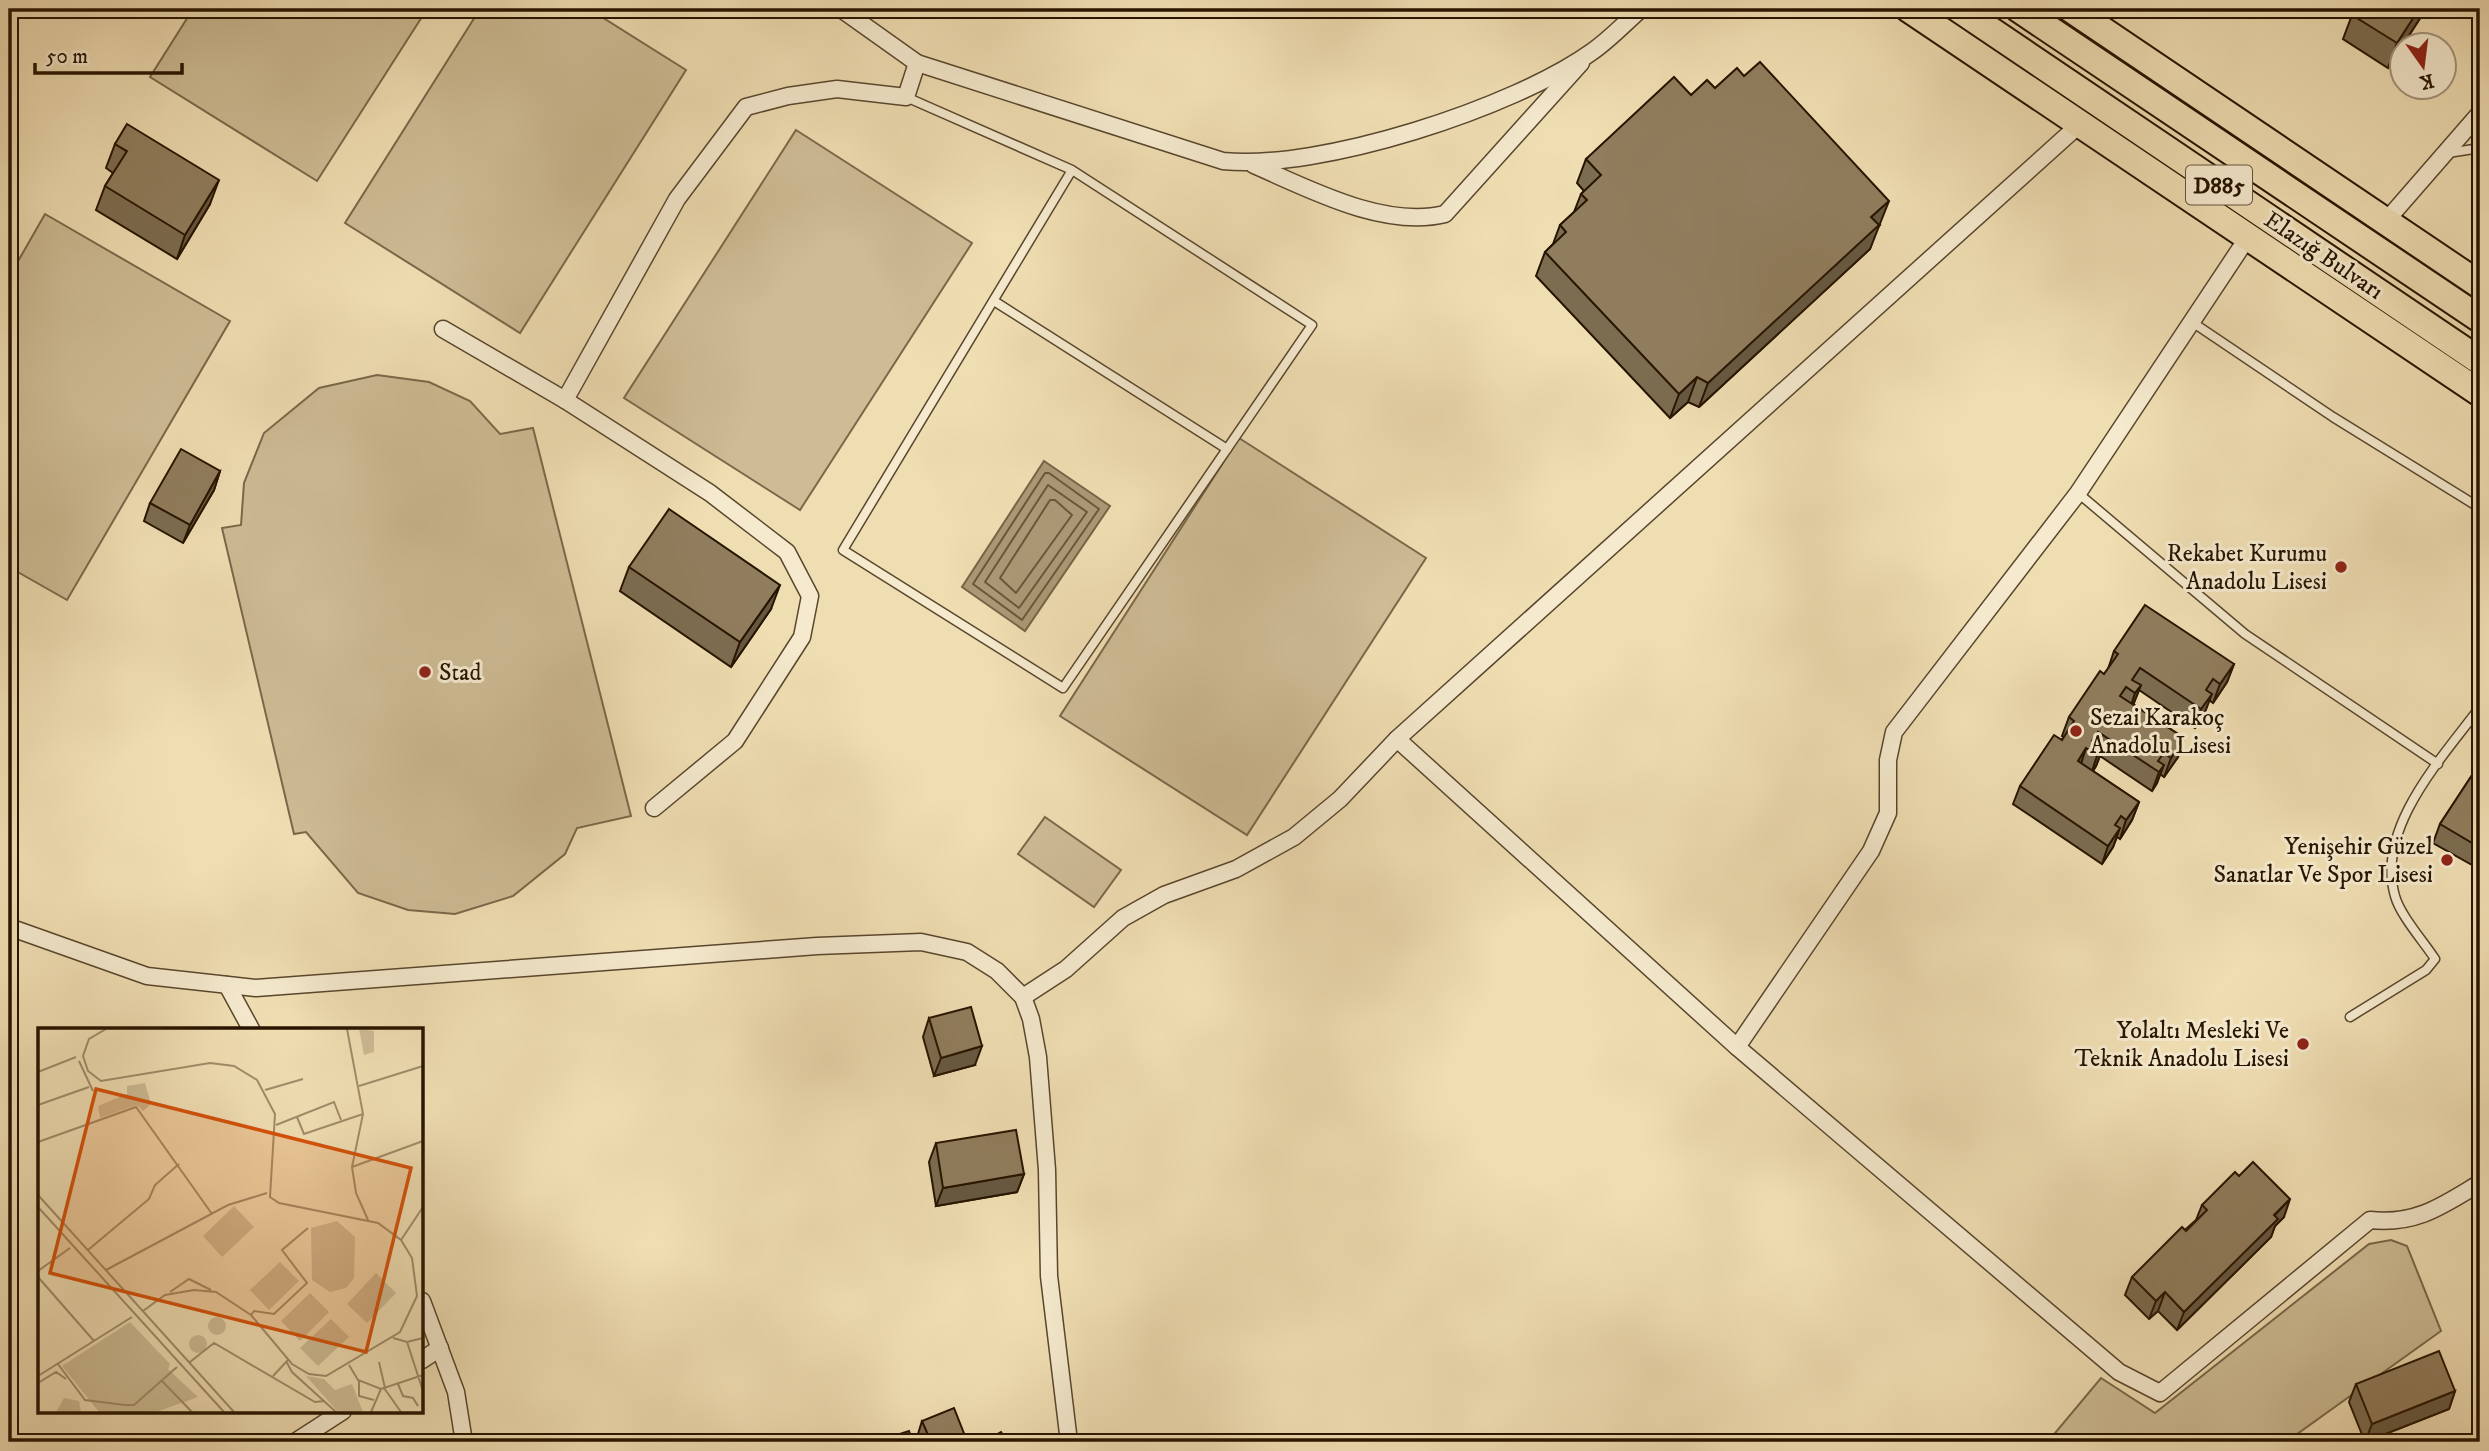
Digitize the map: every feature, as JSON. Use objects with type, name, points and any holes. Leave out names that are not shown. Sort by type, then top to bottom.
[{"type":"highway","points":[[1909,9],[2480,393]]},
{"type":"highway","name":"Elazığ Bulvarı","points":[[1959,9],[2480,360]]},
{"type":"highway","name":"Elazığ Bulvarı","points":[[2019,9],[2480,319]]},
{"type":"highway","points":[[2071,9],[2480,285]]},
{"type":"street","points":[[841,9],[917,63],[1223,161],[1252,164],[1388,138],[1444,122],[1490,105],[1592,51]]},
{"type":"street","points":[[1252,164],[1334,200],[1400,217],[1423,220],[1445,214],[1592,51],[1641,9]]},
{"type":"street","points":[[565,400],[677,199],[746,107],[788,96],[837,89],[906,97],[917,63]]},
{"type":"street","points":[[2386,221],[2480,113]]},
{"type":"street","points":[[1023,998],[1066,969],[1123,918],[1164,895],[1236,869],[1294,837],[1340,799],[1397,740],[2080,124]]},
{"type":"street","points":[[1737,1047],[1871,850],[1888,814],[1888,760],[1894,732],[2078,493],[2248,237]]},
{"type":"street","points":[[443,329],[565,400],[710,493],[787,552],[810,596],[802,637],[735,741],[654,808]]},
{"type":"street","points":[[1397,740],[1737,1047],[2119,1372],[2160,1393],[2370,1220],[2396,1223],[2427,1214],[2480,1183]]},
{"type":"street","points":[[9,927],[147,976],[256,988],[817,946],[921,943],[967,952],[998,971],[1023,998],[1031,1019],[1038,1057],[1047,1170],[1049,1276],[1069,1442]]},
{"type":"street","points":[[227,985],[250,1028]]},
{"type":"street","points":[[424,1306],[456,1392],[464,1442]]},
{"type":"street","points":[[424,1359],[440,1348]]},
{"type":"street","points":[[295,1442],[341,1412]]},
{"type":"lane","points":[[906,97],[1072,170],[1312,325],[1063,688],[843,550],[1072,170]]},
{"type":"lane","points":[[2445,154],[2480,148]]},
{"type":"lane","points":[[994,301],[1227,449]]},
{"type":"lane","points":[[2192,322],[2333,417],[2480,508]]},
{"type":"lane","points":[[2078,493],[2245,634],[2438,764]]},
{"type":"lane","points":[[2350,1017],[2426,970],[2435,959],[2395,898],[2391,874],[2405,812],[2480,707]]},
{"type":"shaded area","points":[[193,9],[427,9],[317,181],[150,77]]},
{"type":"shaded area","points":[[480,9],[589,9],[686,70],[520,333],[345,223]]},
{"type":"shaded area","points":[[796,130],[972,243],[800,510],[624,398]]},
{"type":"shaded area","points":[[45,214],[230,321],[67,600],[9,567],[9,277]]},
{"type":"shaded area","name":"Stad","points":[[377,375],[429,382],[470,401],[500,434],[533,428],[631,816],[577,828],[565,854],[513,896],[455,914],[408,910],[358,893],[306,832],[294,834],[222,528],[241,525],[244,483],[264,433],[319,388]]},
{"type":"shaded area","points":[[1239,438],[1426,558],[1247,835],[1060,716]]},
{"type":"shaded area","points":[[1045,817],[1121,870],[1094,907],[1018,854]]},
{"type":"shaded area","points":[[2391,1240],[2407,1246],[2441,1331],[2286,1442],[2052,1442],[2050,1439],[2101,1378],[2155,1413],[2369,1244]]},
{"type":"water","points":[[1044,461],[1110,506],[1025,631],[962,587]]},
{"type":"building","points":[[2356,9],[2419,9],[2404,32],[2388,32],[2388,37],[2352,15]]},
{"type":"building","points":[[1760,62],[1889,201],[1871,217],[1879,225],[1708,383],[1697,377],[1679,394],[1545,252],[1566,232],[1560,225],[1587,200],[1581,194],[1601,175],[1586,159],[1674,77],[1691,95],[1707,80],[1715,88],[1737,68],[1744,76]]},
{"type":"building","points":[[127,124],[219,180],[185,235],[105,186],[127,151],[115,144]]},
{"type":"building","points":[[181,449],[220,471],[190,525],[150,503]]},
{"type":"building","points":[[669,509],[780,585],[740,642],[629,567]]},
{"type":"building","points":[[2145,605],[2234,664],[2220,684],[2213,679],[2206,690],[2212,694],[2201,709],[2140,668],[2132,680],[2141,685],[2135,693],[2126,687],[2120,696],[2184,738],[2171,758],[2164,753],[2158,761],[2164,765],[2159,772],[2098,732],[2092,741],[2103,748],[2097,756],[2086,748],[2078,761],[2139,802],[2126,820],[2121,816],[2115,825],[2120,828],[2108,846],[2020,786],[2054,735],[2062,740],[2074,721],[2069,717],[2100,671],[2104,674],[2118,654],[2114,651]]},
{"type":"building","points":[[2480,763],[2480,845],[2479,847],[2440,824]]},
{"type":"building","points":[[971,1007],[982,1046],[941,1058],[929,1018]]},
{"type":"building","points":[[1016,1130],[1024,1174],[943,1188],[936,1143]]},
{"type":"building","points":[[2253,1162],[2290,1199],[2274,1215],[2278,1219],[2184,1312],[2165,1292],[2156,1301],[2132,1277],[2182,1227],[2186,1231],[2207,1210],[2202,1205],[2235,1172],[2239,1176]]},
{"type":"building","points":[[2439,1351],[2455,1391],[2372,1424],[2356,1384]]},
{"type":"building","points":[[954,1408],[967,1441],[931,1442],[922,1421]]},
{"type":"building","points":[[909,1431],[913,1442],[875,1442]]},
{"type":"building","points":[[1001,1432],[1007,1442],[983,1442]]},
{"type":"place","name":"Rekabet Kurumu Anadolu Lisesi","points":[[2341,567]]},
{"type":"place","name":"Stad","points":[[425,672]]},
{"type":"place","name":"Sezai Karakoç Anadolu Lisesi","points":[[2076,731]]},
{"type":"place","name":"Yenişehir Güzel Sanatlar Ve Spor Lisesi","points":[[2447,860]]},
{"type":"place","name":"Yolaltı Mesleki Ve Teknik Anadolu Lisesi","points":[[2303,1044]]}]
